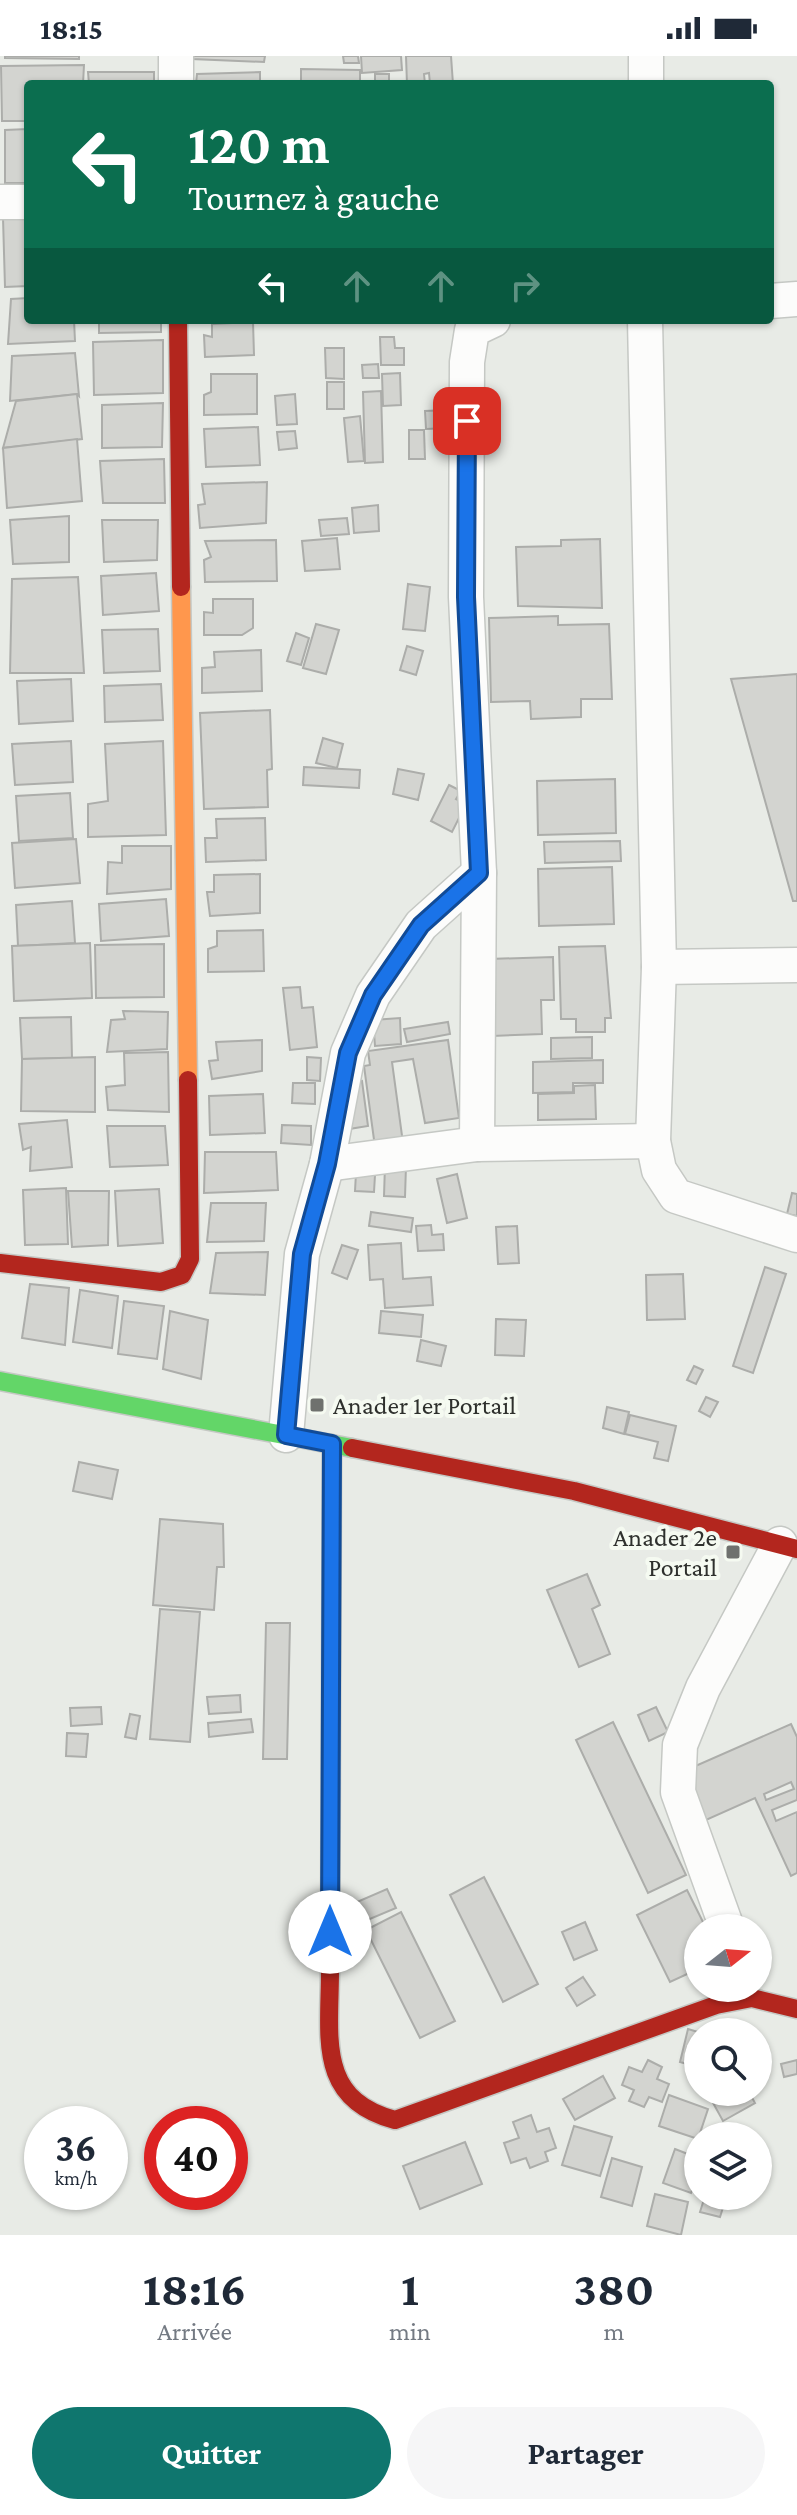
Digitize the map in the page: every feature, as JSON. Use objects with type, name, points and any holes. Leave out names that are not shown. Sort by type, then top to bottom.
[{"type":"street","points":[[176,56],[176,80]]},
{"type":"street","points":[[646,56],[646,80]]},
{"type":"street","points":[[0,202],[24,202]]},
{"type":"street","points":[[774,301],[797,299]]},
{"type":"street","points":[[0,1263],[161,1282],[182,1275],[190,1259],[178,324]]},
{"type":"street","points":[[477,1144],[479,873],[466,597],[467,362],[472,330],[485,324]]},
{"type":"street","points":[[645,324],[659,967],[653,1141],[659,1170],[676,1196],[797,1235]]},
{"type":"street","points":[[286,1435],[302,1254],[327,1164],[348,1053],[373,995],[421,925],[479,873]]},
{"type":"street","points":[[659,967],[797,965]]},
{"type":"street","points":[[327,1164],[477,1144],[653,1141]]},
{"type":"street","points":[[0,1381],[574,1491],[789,1547],[703,1688],[680,1745],[678,1792],[722,1914]]},
{"type":"street","points":[[332,1444],[330,2055],[337,2081],[350,2101],[370,2114],[395,2120],[724,2002]]},
{"type":"street","points":[[772,2000],[797,2009]]},
{"type":"building","points":[[79,56],[79,59],[5,58]]},
{"type":"building","points":[[192,56],[265,56],[264,62],[192,59]]},
{"type":"building","points":[[343,56],[358,56],[359,63],[344,63]]},
{"type":"building","points":[[361,56],[401,56],[402,70],[362,73]]},
{"type":"building","points":[[406,56],[451,56],[453,80],[430,80],[429,73],[424,74],[425,80],[407,80]]},
{"type":"building","points":[[84,65],[83,80],[24,80],[24,121],[2,121],[1,66]]},
{"type":"building","points":[[301,69],[360,70],[360,80],[301,80]]},
{"type":"building","points":[[88,72],[154,72],[154,80],[89,80]]},
{"type":"building","points":[[260,72],[260,80],[196,80],[197,74]]},
{"type":"building","points":[[375,74],[389,74],[389,80],[375,80]]},
{"type":"building","points":[[24,129],[24,183],[5,183],[5,130]]},
{"type":"building","points":[[3,218],[24,218],[24,286],[5,287]]},
{"type":"building","points":[[24,298],[24,324],[74,324],[75,341],[8,344],[11,299]]},
{"type":"building","points":[[99,324],[161,324],[161,332],[99,333]]},
{"type":"building","points":[[212,324],[253,324],[254,355],[205,357],[204,335],[212,337]]},
{"type":"building","points":[[380,337],[394,337],[395,348],[404,348],[404,365],[381,365]]},
{"type":"building","points":[[163,340],[163,393],[94,395],[93,342]]},
{"type":"building","points":[[325,348],[344,348],[344,379],[326,378]]},
{"type":"building","points":[[75,353],[79,396],[10,401],[12,356]]},
{"type":"building","points":[[378,364],[379,378],[363,378],[362,365]]},
{"type":"building","points":[[400,373],[401,405],[383,406],[382,374]]},
{"type":"building","points":[[211,374],[257,374],[257,414],[204,415],[204,395],[211,392]]},
{"type":"building","points":[[327,382],[344,382],[344,409],[327,409]]},
{"type":"building","points":[[381,391],[383,462],[365,463],[363,392]]},
{"type":"building","points":[[77,394],[82,439],[3,448],[16,401]]},
{"type":"building","points":[[295,394],[297,424],[277,425],[275,396]]},
{"type":"building","points":[[163,403],[162,447],[102,448],[102,405]]},
{"type":"building","points":[[447,410],[447,428],[426,429],[425,411]]},
{"type":"building","points":[[360,416],[364,461],[348,462],[344,418]]},
{"type":"building","points":[[258,427],[260,465],[206,467],[204,429]]},
{"type":"building","points":[[409,430],[424,430],[425,459],[409,459]]},
{"type":"building","points":[[295,431],[297,448],[279,450],[277,432]]},
{"type":"building","points":[[77,439],[82,501],[7,508],[3,448]]},
{"type":"building","points":[[164,459],[165,503],[103,503],[100,461]]},
{"type":"building","points":[[267,482],[266,523],[200,528],[198,505],[205,504],[202,484]]},
{"type":"building","points":[[378,505],[379,531],[354,533],[352,508]]},
{"type":"building","points":[[69,516],[69,562],[13,564],[10,520]]},
{"type":"building","points":[[347,518],[349,534],[321,536],[319,520]]},
{"type":"building","points":[[102,520],[158,520],[157,560],[104,562]]},
{"type":"building","points":[[337,538],[340,569],[305,571],[302,541]]},
{"type":"building","points":[[600,539],[602,608],[518,606],[516,547],[561,546],[561,540]]},
{"type":"building","points":[[276,540],[277,581],[205,582],[204,560],[211,557],[205,541]]},
{"type":"building","points":[[156,573],[159,611],[103,615],[101,576]]},
{"type":"building","points":[[78,577],[84,673],[10,673],[12,579]]},
{"type":"building","points":[[408,584],[430,587],[425,631],[403,629]]},
{"type":"building","points":[[213,599],[253,599],[253,628],[242,635],[204,635],[204,612],[213,613]]},
{"type":"building","points":[[558,616],[558,625],[609,624],[612,699],[581,699],[581,717],[531,719],[530,701],[491,702],[489,618]]},
{"type":"building","points":[[316,624],[339,630],[326,674],[303,668]]},
{"type":"building","points":[[158,629],[160,671],[104,673],[102,630]]},
{"type":"building","points":[[296,633],[309,638],[301,665],[287,661]]},
{"type":"building","points":[[407,646],[423,651],[416,675],[400,670]]},
{"type":"building","points":[[261,650],[262,691],[202,693],[202,668],[215,667],[214,652]]},
{"type":"building","points":[[797,674],[797,901],[793,901],[731,679]]},
{"type":"building","points":[[71,679],[73,721],[19,724],[17,681]]},
{"type":"building","points":[[161,684],[163,720],[105,722],[104,686]]},
{"type":"building","points":[[270,710],[272,769],[267,770],[268,807],[204,809],[200,713]]},
{"type":"building","points":[[323,738],[343,744],[337,768],[316,763]]},
{"type":"building","points":[[71,741],[73,782],[15,785],[12,744]]},
{"type":"building","points":[[163,741],[166,835],[88,837],[88,804],[108,801],[105,744]]},
{"type":"building","points":[[304,767],[360,770],[359,788],[303,785]]},
{"type":"building","points":[[398,769],[424,774],[418,800],[393,794]]},
{"type":"building","points":[[615,779],[616,833],[538,835],[537,781]]},
{"type":"building","points":[[449,785],[461,791],[456,799],[466,804],[452,832],[431,821]]},
{"type":"building","points":[[70,793],[73,838],[19,841],[16,796]]},
{"type":"building","points":[[265,818],[266,860],[206,862],[205,838],[217,838],[216,819]]},
{"type":"building","points":[[76,839],[80,883],[15,888],[12,843]]},
{"type":"building","points":[[620,841],[621,861],[545,863],[544,842]]},
{"type":"building","points":[[122,846],[171,846],[171,889],[107,894],[108,862],[122,863]]},
{"type":"building","points":[[612,867],[614,924],[539,926],[538,869]]},
{"type":"building","points":[[260,874],[260,913],[210,916],[207,892],[214,892],[214,875]]},
{"type":"building","points":[[166,899],[169,936],[101,941],[99,904]]},
{"type":"building","points":[[72,901],[75,943],[18,946],[16,905]]},
{"type":"building","points":[[263,930],[264,971],[208,972],[208,949],[217,946],[217,931]]},
{"type":"building","points":[[90,943],[92,998],[14,1001],[12,946]]},
{"type":"building","points":[[164,944],[164,997],[96,998],[95,945]]},
{"type":"building","points":[[605,946],[611,1018],[605,1018],[605,1032],[576,1032],[576,1019],[561,1019],[559,947]]},
{"type":"building","points":[[553,957],[554,1000],[541,1000],[542,1034],[492,1036],[489,959]]},
{"type":"building","points":[[300,987],[302,1008],[313,1007],[317,1047],[290,1050],[283,988]]},
{"type":"building","points":[[123,1011],[168,1012],[167,1049],[107,1052],[111,1020],[125,1019]]},
{"type":"building","points":[[71,1017],[72,1058],[22,1059],[20,1018]]},
{"type":"building","points":[[400,1018],[401,1044],[375,1046],[373,1020]]},
{"type":"building","points":[[448,1022],[450,1034],[407,1042],[404,1029]]},
{"type":"building","points":[[592,1037],[592,1058],[551,1059],[551,1038]]},
{"type":"building","points":[[262,1040],[262,1071],[212,1079],[209,1061],[218,1060],[216,1042]]},
{"type":"building","points":[[448,1040],[459,1118],[425,1123],[413,1059],[392,1062],[403,1143],[375,1147],[364,1066],[370,1065],[368,1051]]},
{"type":"building","points":[[168,1052],[169,1112],[108,1110],[106,1087],[125,1085],[124,1053]]},
{"type":"building","points":[[95,1057],[95,1112],[21,1111],[22,1059]]},
{"type":"building","points":[[307,1057],[321,1058],[320,1081],[307,1080]]},
{"type":"building","points":[[603,1060],[603,1083],[573,1083],[573,1092],[533,1093],[533,1062]]},
{"type":"building","points":[[362,1081],[368,1126],[349,1129],[343,1084]]},
{"type":"building","points":[[293,1083],[315,1083],[315,1104],[292,1103]]},
{"type":"building","points":[[595,1085],[596,1119],[538,1120],[538,1094],[574,1093],[574,1086]]},
{"type":"building","points":[[263,1094],[265,1133],[210,1135],[209,1096]]},
{"type":"building","points":[[67,1120],[72,1167],[30,1171],[31,1147],[23,1150],[19,1124]]},
{"type":"building","points":[[282,1125],[311,1126],[311,1145],[281,1143]]},
{"type":"building","points":[[107,1126],[165,1126],[168,1165],[110,1167]]},
{"type":"building","points":[[205,1152],[276,1152],[278,1190],[204,1193]]},
{"type":"building","points":[[385,1165],[406,1166],[405,1197],[384,1196]]},
{"type":"building","points":[[356,1173],[375,1175],[374,1192],[355,1191]]},
{"type":"building","points":[[457,1174],[467,1218],[447,1223],[437,1179]]},
{"type":"building","points":[[66,1188],[68,1244],[25,1245],[23,1190]]},
{"type":"building","points":[[159,1189],[163,1243],[118,1246],[115,1191]]},
{"type":"building","points":[[68,1191],[109,1191],[108,1245],[72,1247]]},
{"type":"building","points":[[792,1193],[797,1194],[797,1216],[787,1214]]},
{"type":"building","points":[[211,1203],[266,1203],[264,1241],[207,1242]]},
{"type":"building","points":[[371,1212],[413,1218],[411,1232],[369,1226]]},
{"type":"building","points":[[431,1225],[432,1235],[443,1234],[444,1250],[418,1251],[416,1226]]},
{"type":"building","points":[[517,1226],[519,1263],[498,1264],[496,1227]]},
{"type":"building","points":[[401,1243],[403,1279],[431,1277],[433,1305],[385,1308],[383,1279],[370,1280],[368,1245]]},
{"type":"building","points":[[342,1245],[358,1250],[347,1279],[332,1273]]},
{"type":"building","points":[[268,1252],[265,1295],[210,1293],[216,1253]]},
{"type":"building","points":[[765,1267],[786,1274],[753,1373],[733,1366]]},
{"type":"building","points":[[683,1274],[685,1319],[647,1320],[646,1275]]},
{"type":"building","points":[[30,1284],[69,1288],[65,1345],[22,1338]]},
{"type":"building","points":[[80,1290],[118,1296],[112,1348],[73,1342]]},
{"type":"building","points":[[124,1301],[164,1306],[157,1359],[118,1354]]},
{"type":"building","points":[[170,1311],[208,1320],[201,1379],[163,1369]]},
{"type":"building","points":[[381,1311],[423,1315],[421,1337],[379,1333]]},
{"type":"building","points":[[496,1319],[526,1320],[524,1356],[495,1355]]},
{"type":"building","points":[[421,1340],[446,1346],[441,1366],[417,1361]]},
{"type":"building","points":[[694,1366],[703,1370],[696,1384],[687,1380]]},
{"type":"building","points":[[706,1397],[718,1402],[710,1417],[699,1411]]},
{"type":"building","points":[[607,1407],[629,1412],[624,1434],[603,1428]]},
{"type":"building","points":[[630,1415],[676,1426],[668,1461],[654,1458],[658,1442],[625,1434]]},
{"type":"building","points":[[79,1462],[118,1470],[112,1499],[73,1491]]},
{"type":"building","points":[[160,1519],[223,1524],[224,1567],[217,1567],[214,1610],[153,1605]]},
{"type":"building","points":[[587,1574],[600,1605],[592,1609],[610,1654],[579,1667],[547,1590]]},
{"type":"building","points":[[160,1609],[200,1612],[190,1742],[150,1739]]},
{"type":"building","points":[[266,1623],[290,1623],[287,1759],[263,1759]]},
{"type":"building","points":[[240,1695],[241,1712],[209,1714],[207,1697]]},
{"type":"building","points":[[101,1707],[102,1724],[71,1726],[70,1708]]},
{"type":"building","points":[[656,1707],[668,1732],[649,1741],[638,1715]]},
{"type":"building","points":[[130,1714],[140,1716],[136,1739],[125,1737]]},
{"type":"building","points":[[251,1719],[253,1732],[209,1737],[208,1723]]},
{"type":"building","points":[[613,1722],[686,1875],[648,1893],[576,1740]]},
{"type":"building","points":[[791,1724],[797,1737],[797,1800],[772,1810],[776,1821],[797,1812],[797,1873],[791,1876],[755,1798],[706,1820],[684,1771]],"holes":[[[791,1782],[794,1789],[766,1800],[764,1794]]]},
{"type":"building","points":[[67,1733],[88,1734],[86,1757],[66,1756]]},
{"type":"building","points":[[484,1877],[538,1984],[503,2002],[450,1895]]},
{"type":"building","points":[[387,1889],[396,1908],[358,1924],[350,1905]]},
{"type":"building","points":[[687,1890],[699,1914],[684,1914],[684,1976],[670,1982],[637,1915]]},
{"type":"building","points":[[401,1912],[455,2021],[420,2038],[366,1930]]},
{"type":"building","points":[[585,1922],[597,1950],[574,1960],[562,1932]]},
{"type":"building","points":[[583,1977],[595,1995],[577,2006],[566,1988]]},
{"type":"building","points":[[648,2060],[662,2067],[657,2079],[669,2084],[662,2102],[649,2097],[644,2107],[629,2101],[634,2090],[622,2085],[629,2067],[642,2072]]},
{"type":"building","points":[[797,2060],[797,2074],[784,2077],[781,2064]]},
{"type":"building","points":[[603,2076],[615,2098],[575,2120],[563,2099]]},
{"type":"building","points":[[669,2095],[684,2100],[684,2106],[708,2109],[704,2122],[684,2122],[684,2134],[659,2126]]},
{"type":"building","points":[[715,2106],[750,2106],[723,2121]]},
{"type":"building","points":[[531,2115],[537,2132],[549,2128],[556,2148],[545,2152],[548,2161],[530,2168],[526,2158],[511,2163],[504,2143],[519,2138],[513,2122]]},
{"type":"building","points":[[574,2126],[612,2137],[600,2176],[562,2165]]},
{"type":"building","points":[[465,2142],[482,2184],[420,2209],[403,2166]]},
{"type":"building","points":[[675,2149],[684,2153],[684,2190],[663,2183]]},
{"type":"building","points":[[612,2158],[642,2167],[632,2206],[601,2197]]},
{"type":"building","points":[[655,2194],[684,2201],[686,2210],[681,2235],[647,2226]]},
{"type":"building","points":[[701,2210],[722,2210],[720,2217]]},
{"type":"traffic: fast","points":[[0,1381],[352,1448]]},
{"type":"traffic: slow","points":[[181,587],[188,1080]]},
{"type":"traffic: slow","points":[[330,1970],[332,1444]]},
{"type":"traffic: jam","points":[[178,324],[181,587]]},
{"type":"traffic: jam","points":[[0,1263],[161,1282],[182,1275],[190,1259],[188,1080]]},
{"type":"traffic: jam","points":[[352,1448],[574,1491],[797,1549]]},
{"type":"traffic: jam","points":[[330,1970],[330,2041],[340,2081],[352,2097],[370,2110],[395,2120],[716,2005],[752,1998],[797,2009]]},
{"type":"place","name":"Anader 1er Portail","points":[[317,1405]]},
{"type":"place","name":"Anader 2e Portail","points":[[733,1552]]},
{"type":"route","points":[[330,1932],[332,1444],[286,1435],[302,1254],[327,1164],[348,1053],[373,995],[421,925],[479,873],[473,798],[466,597],[467,421]]}]
